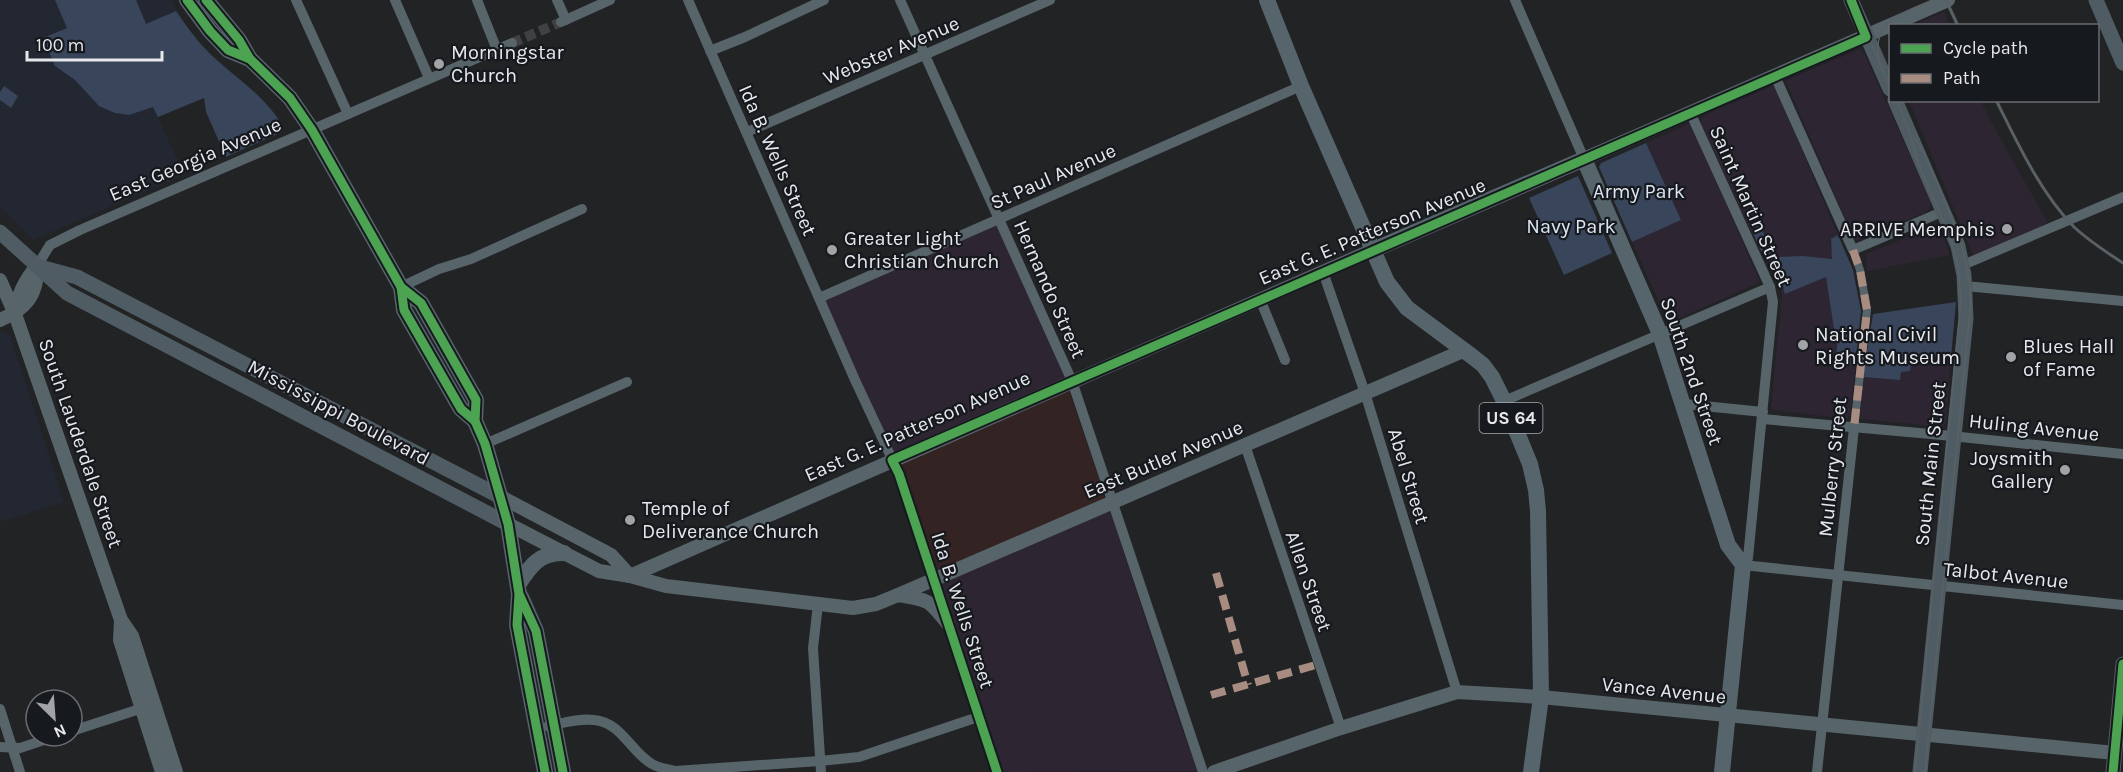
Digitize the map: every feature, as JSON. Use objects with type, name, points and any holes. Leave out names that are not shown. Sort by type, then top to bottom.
[{"type":"main road","points":[[187,0],[210,32],[228,50],[250,60]]},
{"type":"main road","points":[[206,0],[239,40],[250,60],[290,98],[312,130],[401,287],[404,310],[461,409],[475,421],[508,524],[518,589],[517,625],[545,772]]},
{"type":"main road","name":"US 64","points":[[1267,0],[1301,86],[1387,282],[1407,308],[1483,365],[1504,401],[1530,464],[1538,511],[1541,697],[1531,772]]},
{"type":"main road","points":[[1851,0],[1889,87]]},
{"type":"main road","points":[[2096,0],[2123,63]]},
{"type":"main road","name":"South Main Street","points":[[1896,102],[1944,211],[1963,265],[1965,286],[1966,318],[1920,772]]},
{"type":"main road","name":"East G. E. Patterson Avenue","points":[[1372,250],[1584,159]]},
{"type":"main road","name":"South 2nd Street","points":[[1584,159],[1660,333],[1728,545],[1743,565]]},
{"type":"main road","name":"Mississippi Boulevard","points":[[0,232],[67,293],[508,524]]},
{"type":"main road","name":"Mississippi Boulevard","points":[[37,266],[77,277],[501,497]]},
{"type":"main road","points":[[221,373],[230,356]]},
{"type":"main road","points":[[372,453],[381,434]]},
{"type":"main road","points":[[518,589],[530,567],[544,556],[551,553],[564,553]]},
{"type":"main road","points":[[1722,772],[1743,565]]},
{"type":"main road","points":[[518,589],[536,631],[563,772]]},
{"type":"main road","points":[[2113,772],[2119,754],[2123,664]]},
{"type":"street","points":[[297,0],[348,114]]},
{"type":"street","points":[[395,0],[429,78]]},
{"type":"street","points":[[477,0],[497,50]]},
{"type":"street","points":[[557,0],[563,21],[610,0]]},
{"type":"street","name":"Ida B. Wells Street","points":[[688,0],[819,298],[900,474],[996,772]]},
{"type":"street","points":[[710,51],[824,0]]},
{"type":"street","name":"Hernando Street","points":[[900,0],[1072,381],[1203,772]]},
{"type":"street","name":"Webster Avenue","points":[[747,132],[1050,0]]},
{"type":"street","name":"South 2nd Street","points":[[1515,0],[1584,159]]},
{"type":"street","name":"East G. E. Patterson Avenue","points":[[1895,24],[1948,0]]},
{"type":"street","name":"East G. E. Patterson Avenue","points":[[1584,159],[1889,27]]},
{"type":"street","name":"East Georgia Avenue","points":[[0,320],[15,314],[29,299],[38,284],[37,266],[50,245],[512,43]]},
{"type":"street","name":"Mulberry Street","points":[[1774,76],[1853,250],[1860,270],[1867,310],[1817,772]]},
{"type":"street","name":"St Paul Avenue","points":[[819,298],[1301,86]]},
{"type":"street","name":"Saint Martin Street","points":[[1690,112],[1770,287],[1773,302],[1748,558],[1743,565]]},
{"type":"street","points":[[1963,265],[2123,197]]},
{"type":"street","points":[[401,287],[439,269],[471,259],[582,209]]},
{"type":"street","points":[[1853,250],[1944,211]]},
{"type":"street","name":"East G. E. Patterson Avenue","points":[[630,576],[1372,250]]},
{"type":"street","name":"Abel Street","points":[[1323,272],[1365,393],[1457,692]]},
{"type":"street","name":"South Lauderdale Street","points":[[0,280],[15,314],[121,621],[132,636],[162,772]]},
{"type":"street","points":[[1965,286],[2123,301]]},
{"type":"street","points":[[1504,401],[1770,287]]},
{"type":"street","points":[[1260,299],[1285,360]]},
{"type":"street","name":"East Butler Avenue","points":[[876,604],[1464,350]]},
{"type":"street","points":[[484,444],[627,382]]},
{"type":"street","name":"Huling Avenue","points":[[1684,404],[1854,428],[2123,454]]},
{"type":"street","name":"Allen Street","points":[[1245,445],[1341,728]]},
{"type":"street","name":"Mississippi Boulevard","points":[[501,497],[611,555],[630,576]]},
{"type":"street","name":"Mississippi Boulevard","points":[[508,524],[599,571],[630,576],[666,586],[853,608],[876,604]]},
{"type":"street","name":"Talbot Avenue","points":[[1743,565],[2123,605]]},
{"type":"street","points":[[898,595],[924,599],[948,624]]},
{"type":"street","points":[[818,604],[813,648],[820,767]]},
{"type":"street","name":"Vance Avenue","points":[[1214,772],[1341,728],[1457,692],[1541,697],[2119,754]]},
{"type":"street","points":[[84,727],[148,707]]},
{"type":"street","name":"South Lauderdale Street","points":[[148,707],[176,772]]},
{"type":"street","points":[[0,709],[20,772]]},
{"type":"street","points":[[537,729],[580,720],[596,720],[618,730],[647,768],[675,771],[820,767],[879,752],[978,717]]},
{"type":"street","points":[[0,747],[24,746]]},
{"type":"shaded area","points":[[0,0],[171,0],[186,26],[201,44],[242,82],[158,117],[184,175],[33,240],[0,207]]},
{"type":"shaded area","points":[[1944,12],[1950,24],[1915,24]]},
{"type":"shaded area","points":[[1860,49],[1864,53],[1931,202],[1929,209],[1924,213],[1855,240],[1786,82]]},
{"type":"shaded area","points":[[1772,86],[1775,87],[1838,235],[1830,241],[1833,259],[1776,257],[1753,231],[1754,238],[1701,123],[1702,118],[1707,114]]},
{"type":"shaded area","points":[[1909,102],[1981,102],[2048,223],[2042,225],[2043,228],[1976,255],[1972,253]]},
{"type":"shaded area","points":[[1691,124],[1760,282],[1673,321],[1666,317],[1632,242],[1681,220],[1646,143]]},
{"type":"shaded area","points":[[997,223],[1065,378],[894,453],[824,301]]},
{"type":"shaded area","points":[[1936,225],[1950,255],[1867,271],[1866,254]]},
{"type":"shaded area","name":"National Civil Rights Museum","points":[[1774,267],[1783,285],[1800,287],[1826,277],[1835,335],[1838,336],[1836,358],[1840,364],[1855,366],[1851,413],[1847,419],[1773,410],[1771,407],[1782,294]]},
{"type":"shaded area","points":[[0,331],[10,335],[64,502],[0,522]]},
{"type":"shaded area","points":[[1912,354],[1951,358],[1946,421],[1943,427],[1860,419],[1863,377],[1901,372]]},
{"type":"shaded area","points":[[1068,388],[1106,500],[936,572],[897,462]]},
{"type":"shaded area","points":[[1109,508],[1176,713],[1198,771],[1001,772],[939,581]]},
{"type":"green space","points":[[55,0],[136,0],[146,24],[176,11],[211,55],[269,106],[283,127],[282,132],[226,157],[206,112],[204,98],[158,117],[153,107],[129,115],[115,113],[99,106],[75,80],[55,66],[43,38],[67,28]]},
{"type":"green space","points":[[4,86],[18,96],[11,108],[0,100],[0,92]]},
{"type":"green space","name":"Army Park","points":[[1646,143],[1681,220],[1632,242],[1599,167],[1601,163]]},
{"type":"green space","name":"Navy Park","points":[[1578,176],[1612,253],[1564,275],[1529,198]]},
{"type":"green space","points":[[1757,225],[1760,226],[1776,257],[1803,256],[1832,259],[1831,239],[1838,235],[1853,270],[1861,311],[1855,366],[1840,364],[1836,358],[1838,336],[1835,336],[1826,277],[1785,294],[1779,273],[1760,249],[1752,231]]},
{"type":"green space","points":[[1956,302],[1951,358],[1912,354],[1910,371],[1901,372],[1900,380],[1863,377],[1873,314]]},
{"type":"tunnel","points":[[512,43],[561,22]]},
{"type":"tram line","points":[[1853,0],[1889,86]]},
{"type":"tram line","points":[[1881,67],[1878,52],[1879,40],[1889,22],[1933,0]]},
{"type":"tram line","points":[[1897,102],[1910,133],[1918,163],[1951,239],[1958,266],[1961,301],[1915,772]]},
{"type":"tram line","points":[[1916,139],[1954,224],[1965,261],[1971,300],[1925,772]]},
{"type":"railway","points":[[1946,0],[1957,24]]},
{"type":"railway","points":[[1997,102],[2030,167],[2051,199],[2074,227],[2123,263]]},
{"type":"marked path","points":[[1853,250],[1860,270],[1867,310],[1854,428]]},
{"type":"marked path","points":[[1216,573],[1248,685]]},
{"type":"marked path","points":[[1211,695],[1319,664]]},
{"type":"cycle path","points":[[187,0],[210,31],[228,50],[250,59]]},
{"type":"cycle path","points":[[206,0],[239,40],[250,59],[290,98],[312,130],[401,287],[421,303],[476,400],[475,421],[485,444],[508,524],[519,594],[517,625],[545,772]]},
{"type":"cycle path","points":[[997,772],[899,474],[892,460],[1866,37],[1851,0]]},
{"type":"cycle path","points":[[401,287],[404,310],[461,409],[475,421]]},
{"type":"cycle path","points":[[520,596],[536,631],[563,772]]},
{"type":"cycle path","points":[[2113,772],[2123,664]]},
{"type":"place","name":"Morningstar Church","points":[[439,64]]},
{"type":"place","name":"ARRIVE Memphis","points":[[2007,229]]},
{"type":"place","name":"Greater Light Christian Church","points":[[832,250]]},
{"type":"place","name":"National Civil Rights Museum","points":[[1803,345]]},
{"type":"place","name":"Blues Hall of Fame","points":[[2011,357]]},
{"type":"place","name":"Joysmith Gallery","points":[[2065,470]]},
{"type":"place","name":"Temple of Deliverance Church","points":[[630,520]]}]
